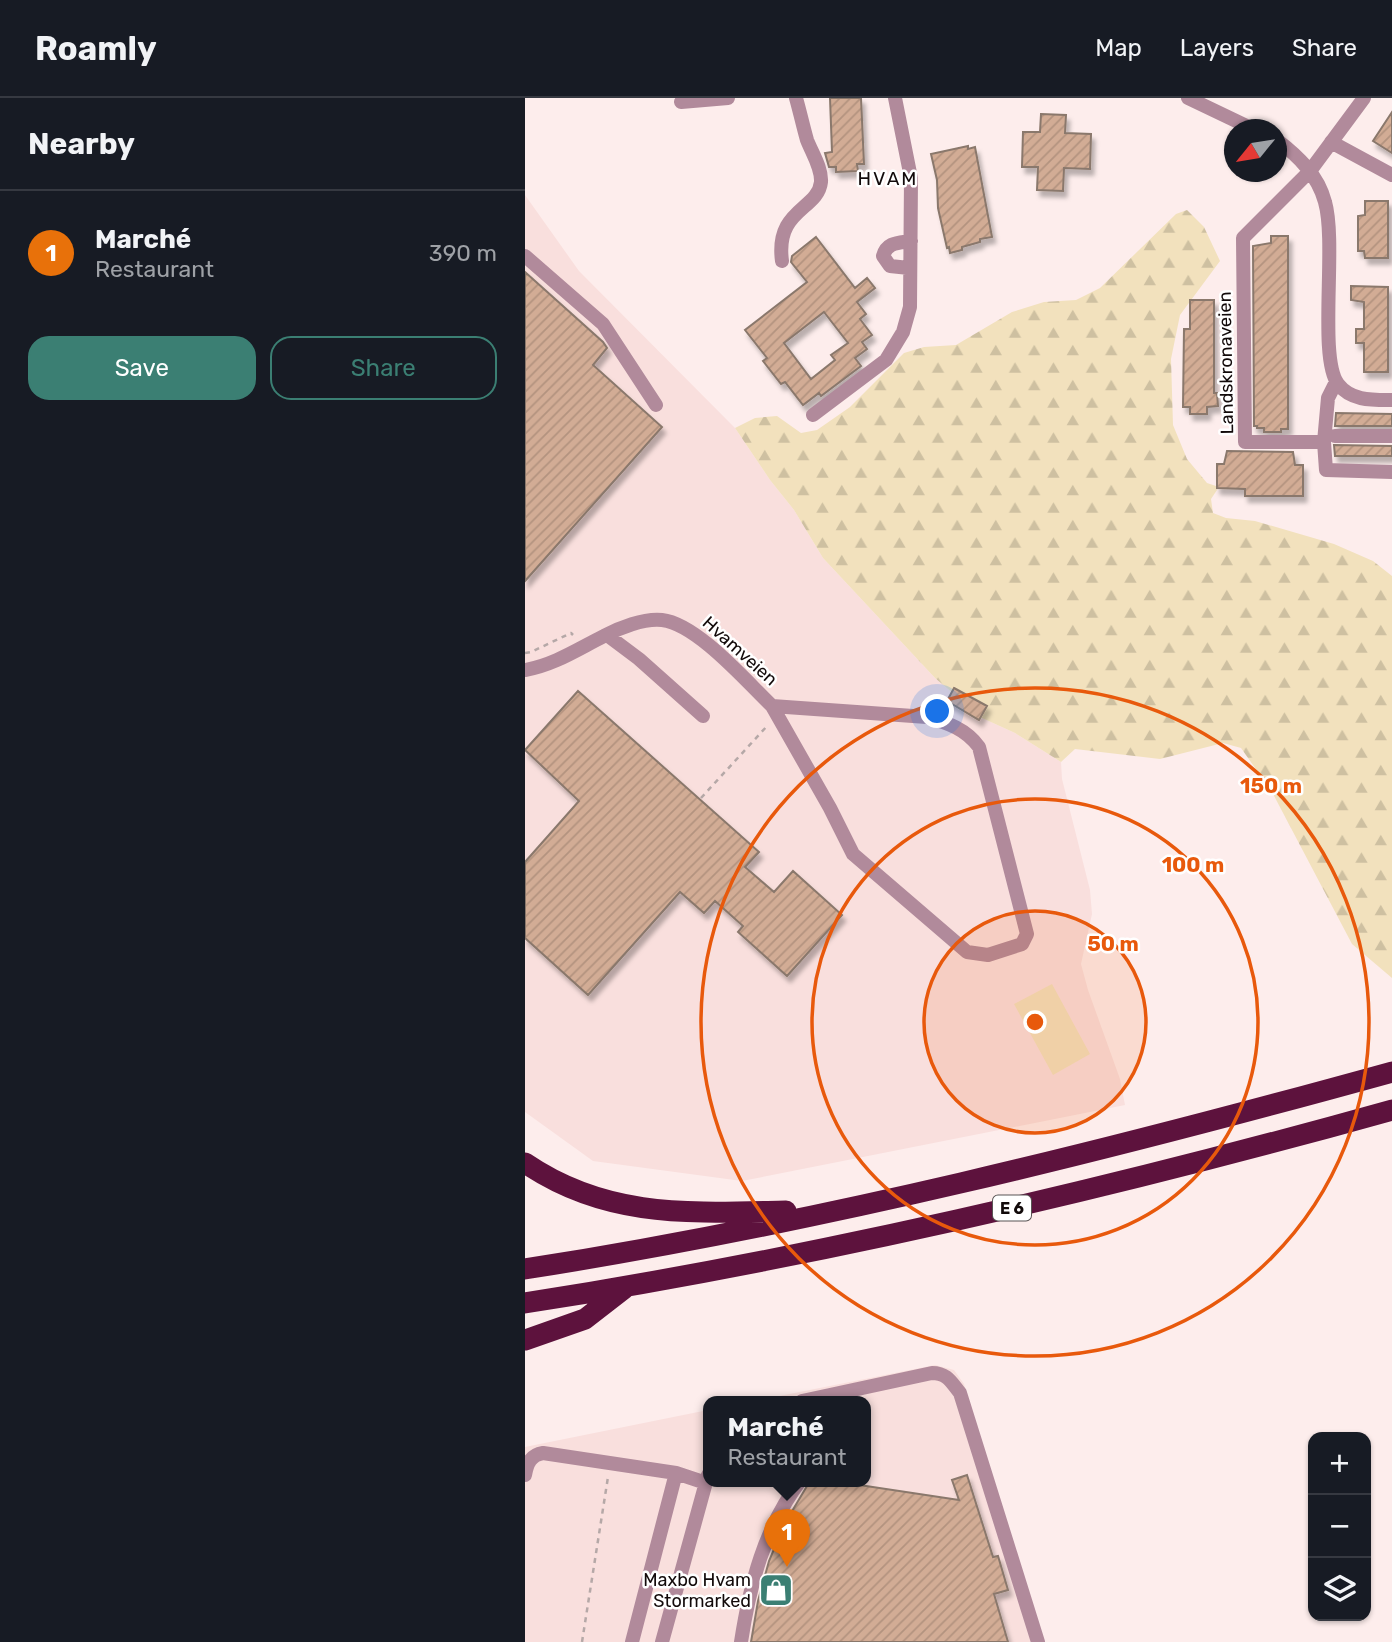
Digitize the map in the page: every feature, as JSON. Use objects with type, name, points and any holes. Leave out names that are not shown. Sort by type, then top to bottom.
[{"type":"highway","name":"E 6","points":[[525,1269],[672,1245],[839,1209],[1094,1151],[1392,1072]]},
{"type":"highway","name":"E 6","points":[[525,1303],[803,1254],[932,1227],[1105,1186],[1392,1110]]},
{"type":"highway","points":[[525,1163],[568,1189],[627,1207],[676,1211],[839,1209]]},
{"type":"highway","name":"E 6","points":[[525,1340],[585,1319],[627,1286]]},
{"type":"street","points":[[681,102],[728,98]]},
{"type":"street","points":[[782,261],[781,242],[786,226],[813,197],[820,185],[819,171],[796,98]]},
{"type":"street","points":[[814,415],[886,360],[903,331],[910,307],[911,178],[895,98]]},
{"type":"street","points":[[1188,98],[1232,119]]},
{"type":"street","points":[[1310,171],[1364,98]]},
{"type":"street","points":[[1331,142],[1392,174]]},
{"type":"street","points":[[1287,149],[1310,171],[1322,193],[1328,220],[1329,358],[1336,382],[1355,397],[1392,400]]},
{"type":"street","name":"Landskronaveien","points":[[1310,171],[1243,238],[1245,442],[1330,439]]},
{"type":"street","points":[[909,268],[890,266],[883,256],[886,248],[893,243],[911,241]]},
{"type":"street","points":[[525,256],[603,324],[656,405]]},
{"type":"street","points":[[1336,382],[1328,398],[1330,439],[1326,470],[1392,471]]},
{"type":"street","points":[[1330,439],[1392,436]]},
{"type":"street","name":"Hvamveien","points":[[525,670],[554,662],[607,635],[652,621],[661,620],[681,626],[716,651],[775,710],[853,854],[967,952],[988,956],[1021,944],[1027,934],[979,747],[971,736],[952,725],[927,717],[775,710]]},
{"type":"street","points":[[607,635],[639,659],[702,716]]},
{"type":"street","points":[[826,1396],[941,1373],[947,1377],[960,1393],[1038,1642]]},
{"type":"street","points":[[861,1396],[868,1387]]},
{"type":"street","points":[[525,1475],[527,1464],[535,1454],[543,1453],[703,1478]]},
{"type":"street","points":[[632,1642],[676,1473]]},
{"type":"street","points":[[662,1642],[705,1487]]},
{"type":"street","points":[[741,1642],[750,1586],[760,1554],[775,1521],[796,1487]]},
{"type":"path","points":[[701,798],[775,710]]},
{"type":"path","points":[[582,1642],[610,1463]]},
{"type":"shaded area","points":[[525,195],[579,271],[735,428],[794,510],[823,558],[935,678],[982,718],[1015,733],[1061,762],[1062,779],[1090,890],[1092,914],[1081,964],[1120,1079],[1125,1105],[742,1181],[593,1161],[525,1112]]},
{"type":"shaded area","points":[[935,1365],[954,1370],[964,1384],[1040,1642],[525,1642],[525,1447],[703,1411],[703,1487],[871,1487],[871,1396],[780,1396]]},
{"type":"green space","points":[[1187,210],[1204,227],[1220,261],[1180,315],[1171,359],[1173,425],[1187,459],[1207,483],[1219,487],[1211,499],[1213,513],[1226,518],[1255,521],[1334,544],[1373,561],[1392,576],[1392,978],[1352,944],[1272,792],[1241,748],[1223,743],[1160,759],[1075,749],[1061,762],[1015,733],[982,718],[935,678],[823,558],[794,510],[735,428],[755,418],[777,416],[801,433],[817,430],[850,407],[904,353],[924,347],[956,345],[1012,312],[1044,302],[1076,300],[1100,288],[1176,214]]},
{"type":"green space","points":[[1052,984],[1090,1054],[1053,1075],[1014,1004]]},
{"type":"building","points":[[830,98],[861,98],[864,164],[857,164],[858,171],[836,172],[836,167],[829,167],[825,153],[832,152]]},
{"type":"building","points":[[1392,112],[1392,153],[1373,141]]},
{"type":"building","points":[[1041,114],[1066,115],[1065,133],[1091,134],[1090,169],[1064,168],[1063,191],[1037,190],[1038,167],[1022,167],[1023,132],[1040,132]]},
{"type":"building","points":[[968,146],[968,149],[975,147],[992,237],[980,239],[980,242],[950,253],[938,208],[937,180],[931,154]]},
{"type":"building","points":[[1365,201],[1388,201],[1388,258],[1365,258],[1364,251],[1358,251],[1358,216],[1365,215]]},
{"type":"building","points":[[1271,236],[1288,236],[1288,429],[1281,429],[1281,432],[1264,432],[1264,428],[1254,426],[1253,246],[1271,243]]},
{"type":"building","points":[[816,237],[855,288],[867,278],[875,288],[857,302],[866,314],[860,319],[872,335],[862,342],[867,349],[855,358],[861,366],[821,396],[819,393],[803,405],[785,382],[781,384],[763,361],[767,358],[745,330],[807,282],[791,262],[792,256]],"holes":[[[824,312],[848,343],[831,355],[835,360],[811,379],[784,343]]]},
{"type":"building","points":[[525,272],[603,342],[607,348],[593,365],[662,427],[525,581]]},
{"type":"building","points":[[1351,286],[1388,287],[1388,372],[1364,372],[1364,343],[1356,343],[1356,329],[1364,329],[1364,302],[1351,300]]},
{"type":"building","points":[[1190,300],[1214,300],[1214,393],[1217,393],[1218,406],[1207,407],[1207,414],[1190,414],[1190,407],[1183,407],[1184,329],[1190,329]]},
{"type":"building","points":[[1336,413],[1392,414],[1392,426],[1335,426]]},
{"type":"building","points":[[1334,445],[1392,446],[1392,456],[1335,456]]},
{"type":"building","points":[[1227,451],[1293,452],[1295,465],[1303,465],[1303,496],[1245,496],[1245,489],[1217,488],[1217,464],[1224,464]]},
{"type":"building","points":[[954,688],[987,706],[979,720],[947,701]]},
{"type":"building","points":[[578,691],[759,852],[745,867],[774,892],[793,871],[842,915],[787,976],[738,932],[743,926],[715,901],[704,913],[680,892],[588,995],[525,938],[525,862],[579,801],[525,750]]},
{"type":"building","points":[[967,1475],[993,1557],[998,1556],[1008,1590],[994,1594],[1008,1642],[751,1642],[769,1561],[785,1523],[806,1487],[871,1487],[959,1500],[952,1480]]},
{"type":"place","name":"Marché","points":[[787,1567]]},
{"type":"place","name":"Maxbo Hvam Stormarked","points":[[776,1590]]},
{"type":"district","name":"HVAM","points":[[888,178]]}]
